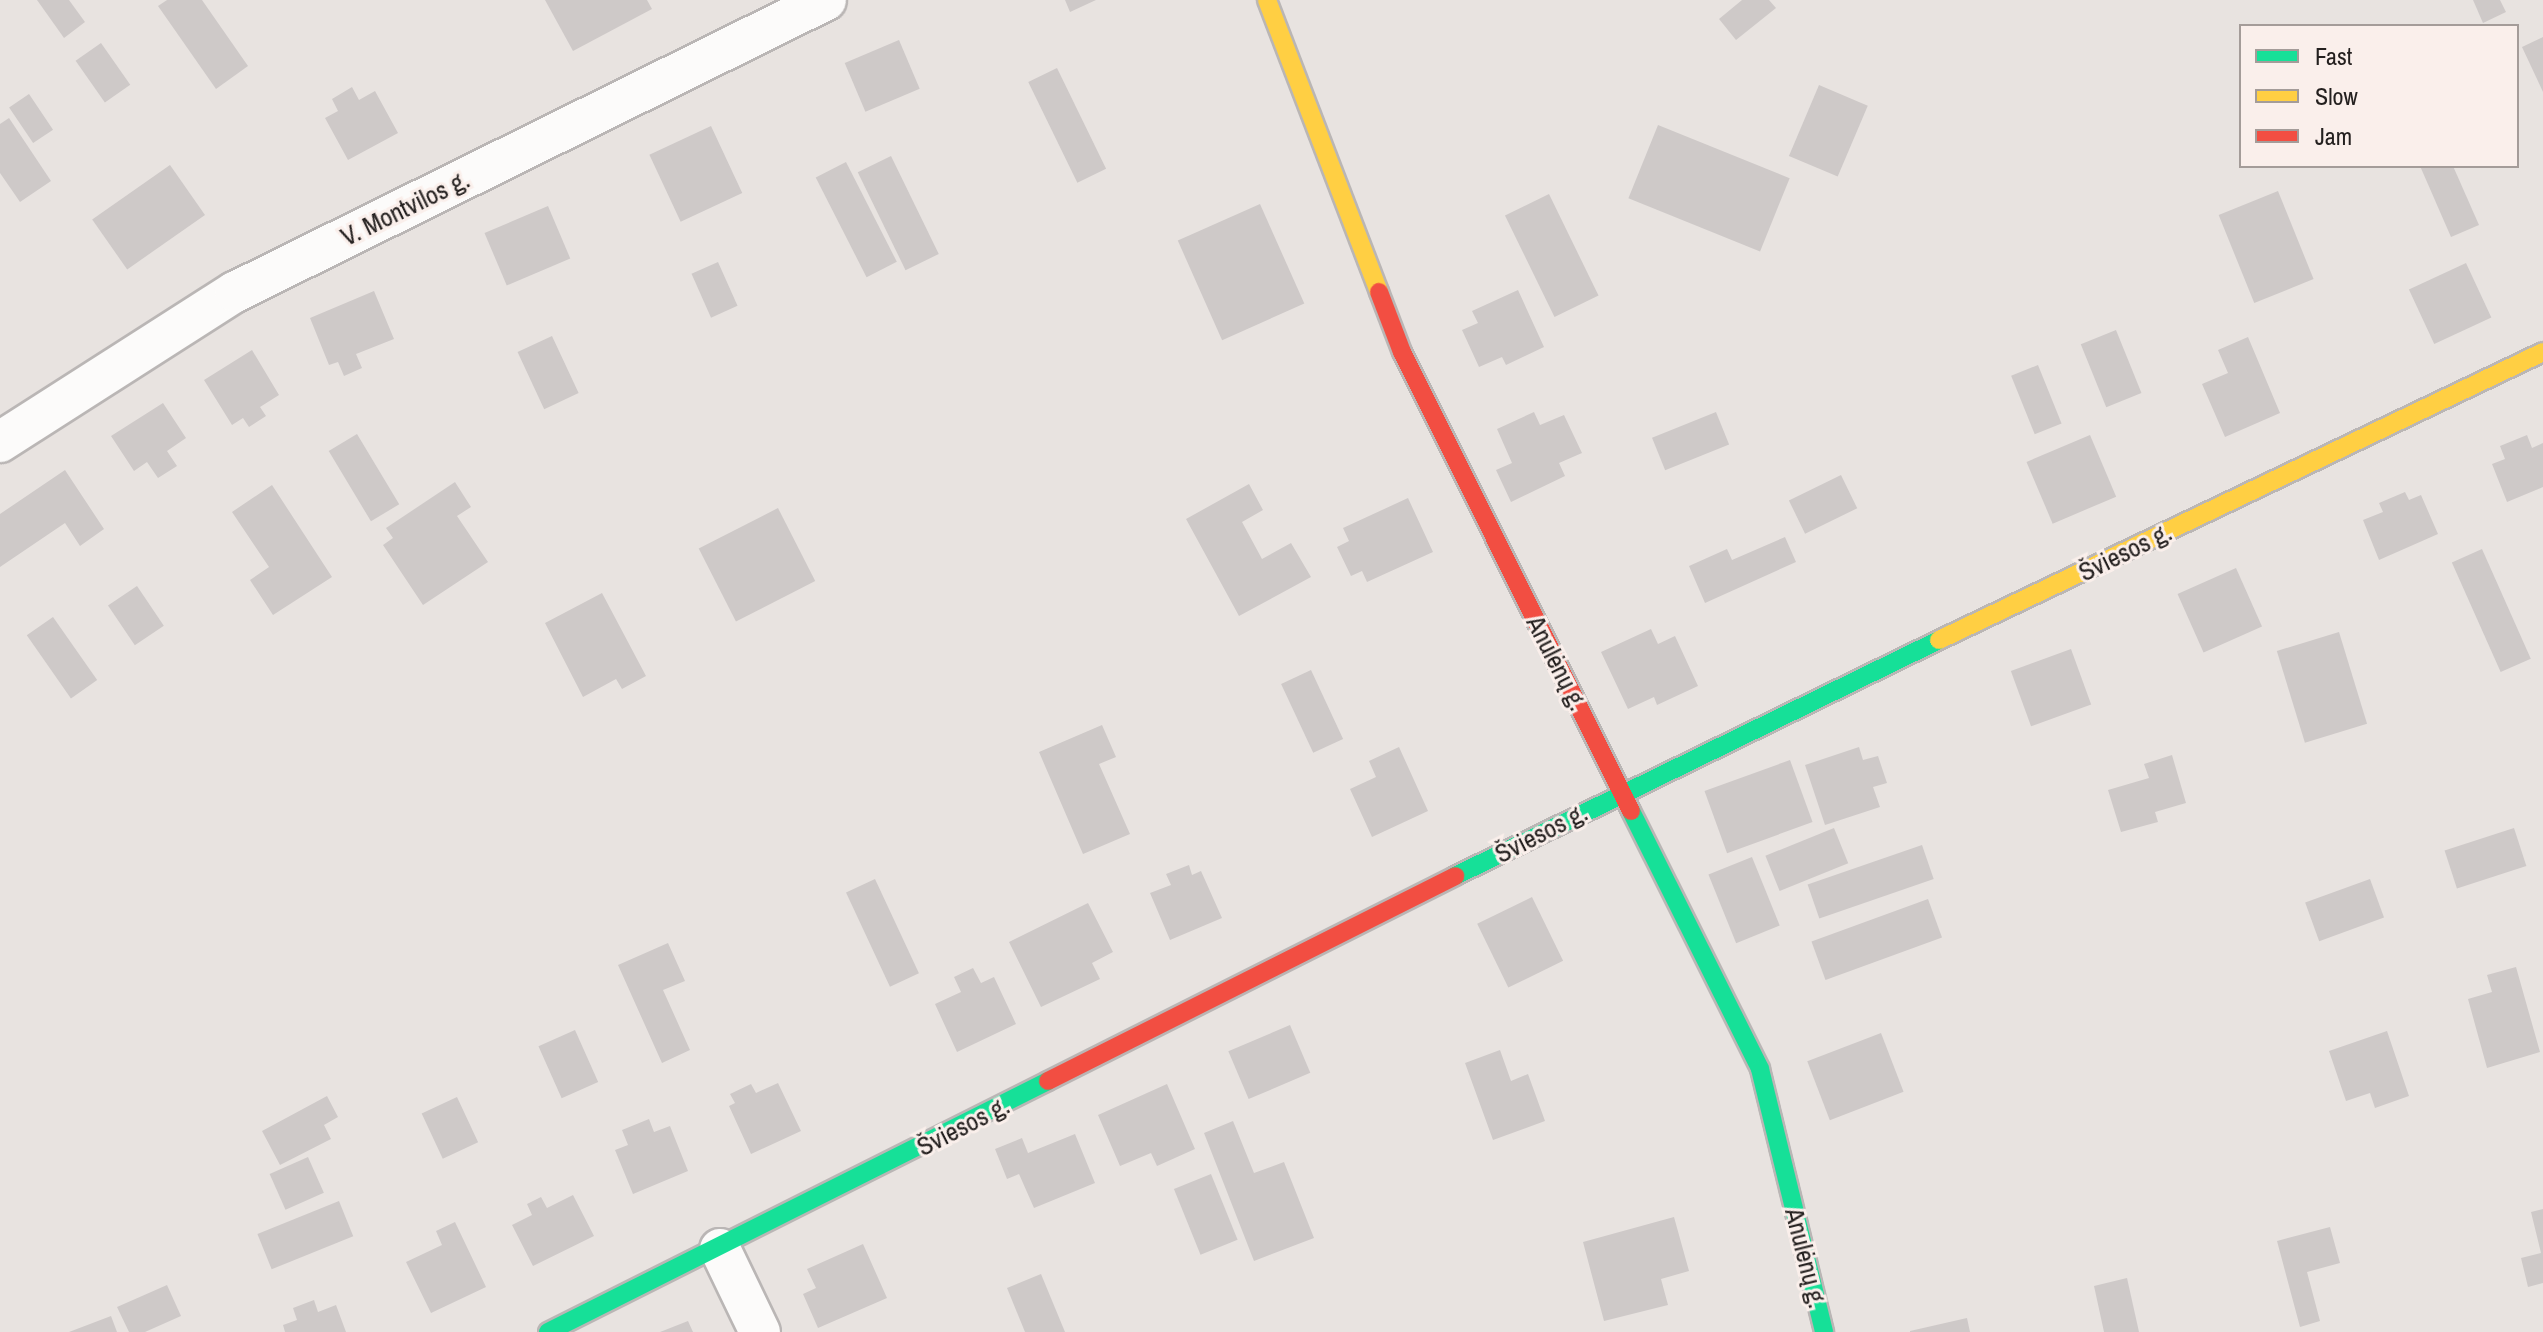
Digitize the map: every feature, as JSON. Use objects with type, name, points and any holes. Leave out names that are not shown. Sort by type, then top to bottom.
[{"type":"street","name":"V. Montvilos g.","points":[[0,442],[235,292],[826,0]]},
{"type":"street","name":"Anulėnų g.","points":[[1267,0],[1402,352],[1760,1069],[1824,1332]]},
{"type":"street","name":"Šviesos g.","points":[[548,1332],[720,1249],[1621,792],[2543,352]]},
{"type":"street","points":[[720,1249],[760,1332]]},
{"type":"building","points":[[37,0],[69,0],[85,22],[64,38]]},
{"type":"building","points":[[167,0],[202,0],[248,66],[216,89],[158,6]]},
{"type":"building","points":[[545,0],[647,0],[652,9],[573,51]]},
{"type":"building","points":[[1065,0],[1096,0],[1070,12]]},
{"type":"building","points":[[1742,0],[1769,0],[1776,8],[1736,40],[1719,19]]},
{"type":"building","points":[[2473,0],[2500,0],[2506,12],[2483,23]]},
{"type":"building","points":[[2543,37],[2543,92],[2522,47]]},
{"type":"building","points":[[899,40],[920,89],[865,112],[845,63]]},
{"type":"building","points":[[101,43],[130,85],[105,103],[76,61]]},
{"type":"building","points":[[1057,68],[1106,169],[1077,183],[1028,82]]},
{"type":"building","points":[[1819,85],[1868,106],[1838,177],[1789,156]]},
{"type":"building","points":[[352,87],[359,100],[375,91],[398,133],[348,160],[325,118],[338,111],[332,99]]},
{"type":"building","points":[[29,94],[53,130],[33,143],[9,107]]},
{"type":"building","points":[[9,118],[51,181],[20,202],[0,173],[0,124]]},
{"type":"building","points":[[1658,125],[1790,178],[1760,251],[1628,198]]},
{"type":"building","points":[[711,126],[742,193],[681,222],[649,155]]},
{"type":"building","points":[[891,156],[939,254],[906,270],[858,172]]},
{"type":"building","points":[[846,162],[897,262],[867,277],[816,177]]},
{"type":"building","points":[[170,165],[205,215],[127,269],[92,219]]},
{"type":"building","points":[[2421,168],[2454,168],[2479,225],[2451,237]]},
{"type":"building","points":[[2278,191],[2314,279],[2254,303],[2219,215]]},
{"type":"building","points":[[1549,194],[1599,296],[1554,317],[1505,215]]},
{"type":"building","points":[[1260,204],[1304,304],[1222,340],[1178,241]]},
{"type":"building","points":[[548,206],[570,258],[507,285],[484,233]]},
{"type":"building","points":[[718,262],[738,306],[711,318],[692,274]]},
{"type":"building","points":[[2466,263],[2491,317],[2434,344],[2409,290]]},
{"type":"building","points":[[1518,290],[1544,347],[1506,365],[1502,357],[1479,367],[1462,330],[1478,323],[1472,311]]},
{"type":"building","points":[[374,291],[394,339],[356,354],[362,368],[344,376],[338,362],[329,365],[310,318]]},
{"type":"building","points":[[2116,330],[2141,393],[2106,407],[2081,344]]},
{"type":"building","points":[[552,336],[579,393],[544,409],[518,352]]},
{"type":"building","points":[[2248,337],[2280,413],[2225,437],[2202,384],[2228,373],[2218,350]]},
{"type":"building","points":[[252,350],[279,395],[260,407],[266,416],[249,427],[243,418],[232,425],[204,380]]},
{"type":"building","points":[[2038,365],[2062,423],[2035,434],[2011,376]]},
{"type":"building","points":[[163,403],[186,438],[167,451],[177,466],[158,478],[147,462],[134,471],[111,436]]},
{"type":"building","points":[[1534,412],[1540,425],[1564,415],[1582,453],[1559,463],[1565,476],[1511,502],[1496,470],[1512,463],[1497,429]]},
{"type":"building","points":[[1716,412],[1729,444],[1665,470],[1652,438]]},
{"type":"building","points":[[357,434],[399,504],[371,521],[329,451]]},
{"type":"building","points":[[2090,435],[2116,497],[2053,524],[2026,462]]},
{"type":"building","points":[[2527,435],[2532,448],[2543,443],[2543,487],[2507,502],[2492,464],[2505,459],[2500,446]]},
{"type":"building","points":[[65,470],[104,529],[80,546],[65,523],[0,567],[0,514]]},
{"type":"building","points":[[1841,475],[1857,508],[1805,534],[1789,500]]},
{"type":"building","points":[[455,482],[471,507],[457,516],[488,562],[423,605],[383,545],[393,538],[386,528]]},
{"type":"building","points":[[1249,484],[1263,510],[1242,522],[1262,559],[1291,543],[1311,577],[1239,616],[1186,519]]},
{"type":"building","points":[[272,485],[332,577],[273,615],[250,580],[269,567],[232,512]]},
{"type":"building","points":[[2405,492],[2409,500],[2421,495],[2438,534],[2379,560],[2363,520],[2383,512],[2379,503]]},
{"type":"building","points":[[1408,498],[1433,552],[1367,582],[1362,571],[1351,576],[1337,547],[1349,541],[1343,528]]},
{"type":"building","points":[[778,508],[815,581],[736,621],[699,548]]},
{"type":"building","points":[[1785,537],[1796,562],[1705,603],[1689,566],[1727,549],[1732,560]]},
{"type":"building","points":[[2482,549],[2531,659],[2501,672],[2452,562]]},
{"type":"building","points":[[2236,568],[2262,626],[2204,652],[2178,594]]},
{"type":"building","points":[[137,586],[164,626],[135,645],[108,606]]},
{"type":"building","points":[[602,593],[646,676],[622,689],[616,679],[583,697],[545,623]]},
{"type":"building","points":[[53,617],[97,680],[71,698],[27,635]]},
{"type":"building","points":[[1651,629],[1658,644],[1675,636],[1698,686],[1657,705],[1654,697],[1628,709],[1601,652]]},
{"type":"building","points":[[2339,632],[2367,724],[2305,743],[2277,651]]},
{"type":"building","points":[[2071,649],[2091,704],[2031,726],[2011,671]]},
{"type":"building","points":[[1311,670],[1343,739],[1313,753],[1281,684]]},
{"type":"building","points":[[1102,725],[1116,757],[1099,764],[1130,834],[1083,854],[1039,752]]},
{"type":"building","points":[[1399,747],[1428,811],[1372,837],[1350,789],[1376,777],[1369,761]]},
{"type":"building","points":[[1859,747],[1863,760],[1878,756],[1887,783],[1873,787],[1880,807],[1825,825],[1805,765]]},
{"type":"building","points":[[2172,755],[2186,803],[2155,812],[2158,822],[2121,832],[2108,790],[2149,778],[2144,764]]},
{"type":"building","points":[[1790,760],[1813,822],[1727,853],[1704,791]]},
{"type":"building","points":[[1834,828],[1848,863],[1780,891],[1765,856]]},
{"type":"building","points":[[2514,828],[2526,866],[2457,889],[2445,851]]},
{"type":"building","points":[[1922,845],[1934,879],[1819,918],[1808,884]]},
{"type":"building","points":[[1752,857],[1780,926],[1736,943],[1708,875]]},
{"type":"building","points":[[1189,865],[1192,875],[1201,871],[1222,918],[1170,940],[1150,893],[1171,885],[1166,874]]},
{"type":"building","points":[[875,879],[919,973],[890,987],[846,893]]},
{"type":"building","points":[[2370,879],[2384,918],[2319,941],[2305,903]]},
{"type":"building","points":[[1532,897],[1563,961],[1508,988],[1477,924]]},
{"type":"building","points":[[1928,899],[1942,938],[1826,980],[1811,941]]},
{"type":"building","points":[[1088,903],[1113,952],[1092,963],[1100,979],[1041,1007],[1009,942]]},
{"type":"building","points":[[668,943],[685,981],[663,990],[690,1050],[662,1063],[618,965]]},
{"type":"building","points":[[2516,967],[2540,1052],[2487,1068],[2468,999],[2492,992],[2487,975]]},
{"type":"building","points":[[973,968],[981,983],[994,977],[1016,1024],[957,1052],[935,1004],[961,992],[954,977]]},
{"type":"building","points":[[1290,1025],[1310,1073],[1249,1099],[1228,1051]]},
{"type":"building","points":[[575,1030],[598,1082],[562,1098],[538,1046]]},
{"type":"building","points":[[2387,1031],[2409,1096],[2375,1108],[2370,1093],[2346,1101],[2329,1051]]},
{"type":"building","points":[[1881,1033],[1904,1092],[1830,1120],[1807,1061]]},
{"type":"building","points":[[1500,1050],[1511,1081],[1528,1074],[1545,1121],[1493,1140],[1465,1063]]},
{"type":"building","points":[[778,1083],[801,1131],[751,1154],[729,1106],[735,1103],[730,1094],[751,1084],[756,1093]]},
{"type":"building","points":[[1167,1084],[1195,1149],[1157,1166],[1151,1153],[1120,1166],[1098,1115]]},
{"type":"building","points":[[327,1096],[338,1117],[324,1125],[331,1139],[280,1165],[262,1131]]},
{"type":"building","points":[[457,1097],[478,1142],[443,1159],[422,1113]]},
{"type":"building","points":[[649,1119],[654,1132],[670,1126],[688,1171],[633,1194],[615,1150],[628,1145],[622,1130]]},
{"type":"building","points":[[1233,1121],[1254,1173],[1284,1162],[1314,1238],[1254,1261],[1204,1133]]},
{"type":"building","points":[[1075,1134],[1095,1183],[1034,1208],[1019,1174],[1007,1179],[995,1149],[1022,1138],[1028,1153]]},
{"type":"building","points":[[308,1157],[324,1193],[285,1210],[270,1174]]},
{"type":"building","points":[[1211,1174],[1238,1240],[1201,1255],[1174,1189]]},
{"type":"building","points":[[573,1195],[594,1236],[533,1266],[512,1225],[532,1215],[527,1204],[541,1197],[547,1208]]},
{"type":"building","points":[[339,1201],[353,1236],[272,1269],[257,1234]]},
{"type":"building","points":[[2543,1209],[2543,1283],[2528,1287],[2521,1258],[2541,1253],[2531,1212]]},
{"type":"building","points":[[1674,1217],[1689,1271],[1661,1279],[1668,1305],[1604,1321],[1583,1242]]},
{"type":"building","points":[[455,1222],[486,1287],[431,1313],[406,1262],[442,1245],[436,1231]]},
{"type":"building","points":[[2330,1227],[2340,1263],[2307,1272],[2320,1321],[2300,1327],[2277,1241]]},
{"type":"building","points":[[863,1244],[887,1298],[818,1328],[803,1294],[816,1288],[807,1269]]},
{"type":"building","points":[[1041,1274],[1065,1332],[1025,1332],[1007,1288]]},
{"type":"building","points":[[2127,1278],[2139,1332],[2104,1332],[2094,1286]]},
{"type":"building","points":[[167,1285],[181,1316],[145,1332],[129,1332],[117,1307]]},
{"type":"building","points":[[314,1300],[318,1312],[336,1305],[346,1332],[285,1332],[283,1325],[297,1320],[293,1308]]},
{"type":"building","points":[[111,1316],[117,1332],[69,1332]]},
{"type":"building","points":[[1967,1318],[1970,1332],[1910,1332],[1910,1331]]},
{"type":"building","points":[[688,1321],[693,1332],[660,1332]]},
{"type":"traffic: fast","points":[[1455,876],[1939,640]]},
{"type":"traffic: fast","points":[[1631,811],[1760,1069],[1824,1332]]},
{"type":"traffic: fast","points":[[548,1332],[1048,1081]]},
{"type":"traffic: slow","points":[[1267,0],[1379,292]]},
{"type":"traffic: slow","points":[[1939,640],[2543,352]]},
{"type":"traffic: jam","points":[[1379,292],[1402,352],[1631,811]]},
{"type":"traffic: jam","points":[[1048,1081],[1455,876]]}]
